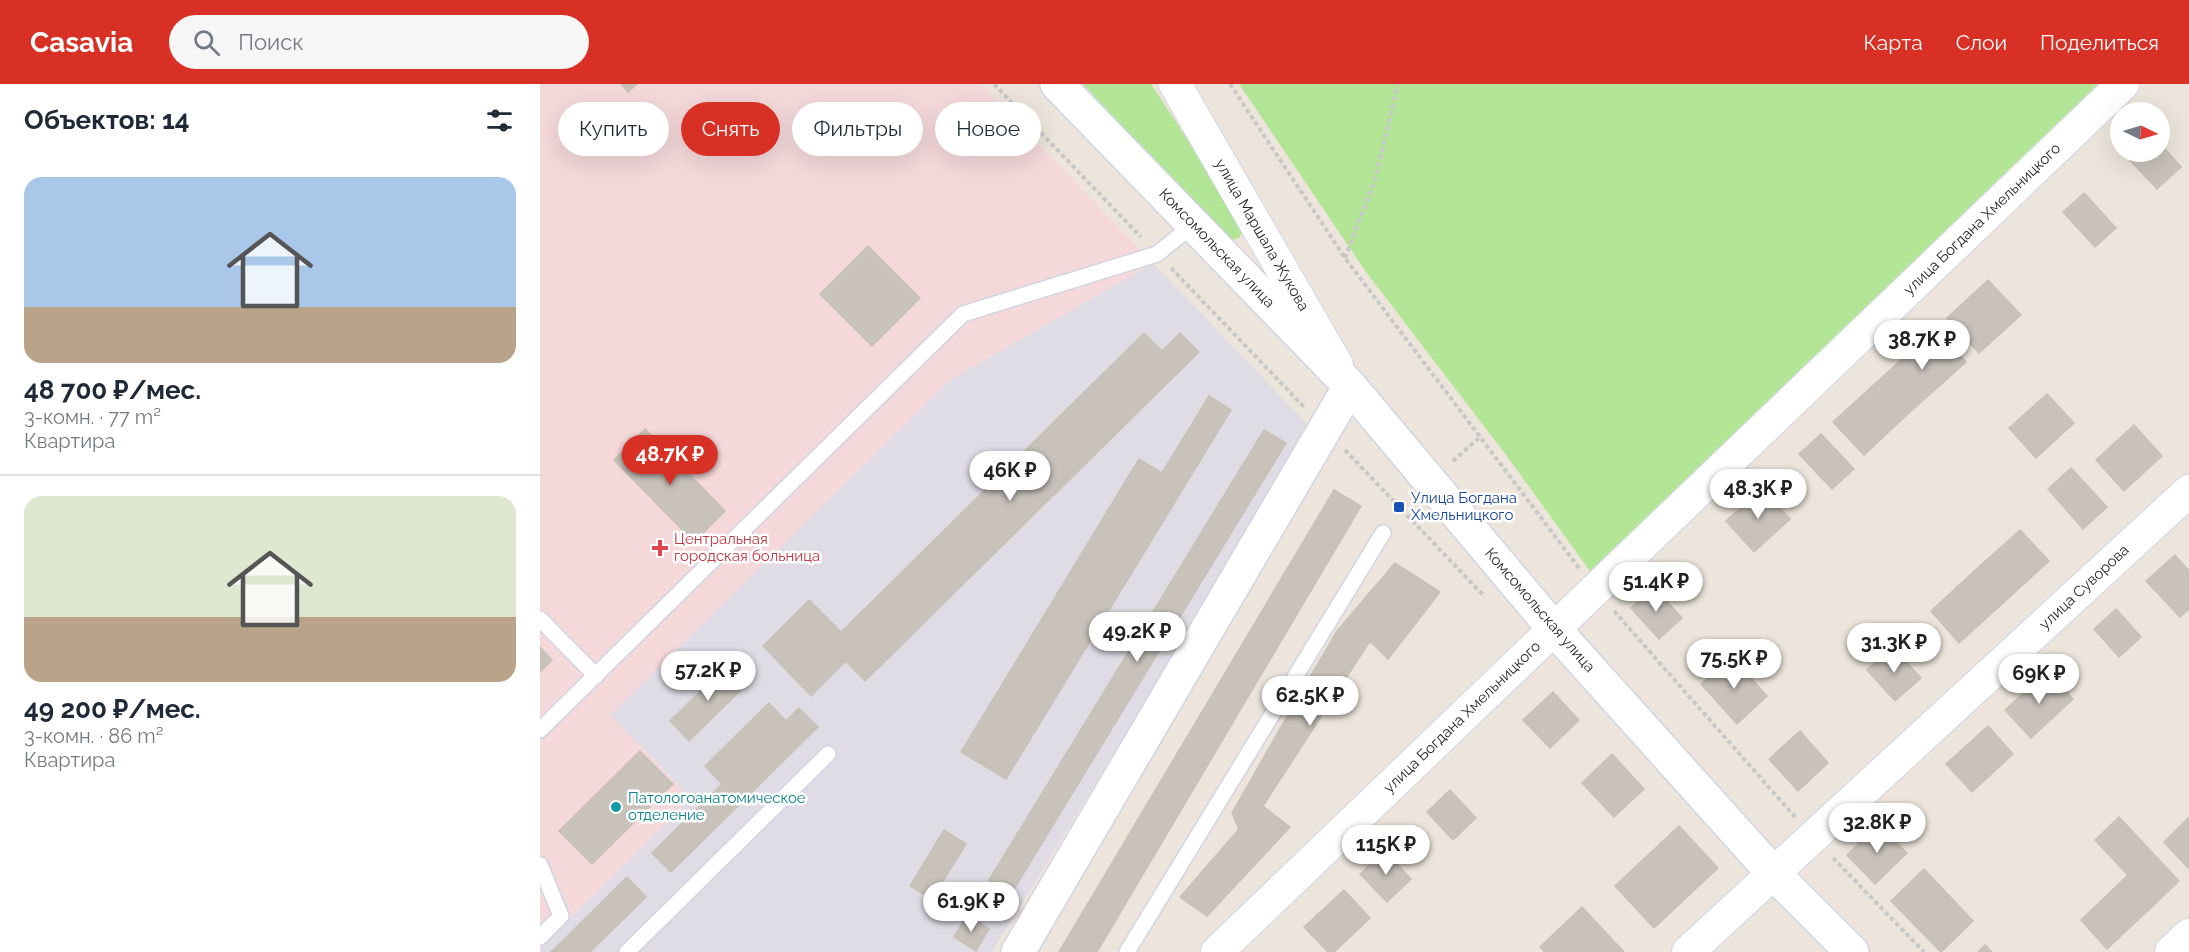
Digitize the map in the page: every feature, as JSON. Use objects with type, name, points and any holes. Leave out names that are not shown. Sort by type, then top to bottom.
[{"type":"street","name":"Комсомольская улица","points":[[1057,84],[1350,386],[1554,629],[1773,873],[1852,952]]},
{"type":"street","name":"улица Маршала Жукова","points":[[1175,84],[1350,386]]},
{"type":"street","name":"улица Богдана Хмельницкого","points":[[1217,952],[2123,84]]},
{"type":"street","points":[[1018,952],[1350,386]]},
{"type":"street","name":"улица Суворова","points":[[1688,952],[2189,491]]},
{"type":"street","points":[[2171,952],[2189,935]]},
{"type":"lane","points":[[540,730],[963,314],[1156,254],[1194,224]]},
{"type":"lane","points":[[1127,952],[1383,533]]},
{"type":"lane","points":[[540,619],[596,676]]},
{"type":"lane","points":[[627,952],[828,754]]},
{"type":"lane","points":[[540,865],[561,916],[540,937]]},
{"type":"path","points":[[994,84],[1486,598]]},
{"type":"path","points":[[1230,84],[1345,258],[1595,589],[1813,837],[1924,952]]},
{"type":"path","points":[[1345,258],[1375,180],[1398,84]]},
{"type":"shaded area","name":"Центральная городская больница","points":[[540,84],[980,84],[997,102],[935,102],[935,156],[1041,156],[1041,147],[1153,263],[950,380],[610,715],[691,799],[540,948]]},
{"type":"shaded area","points":[[1153,263],[1312,429],[992,952],[540,952],[609,715],[950,380]]},
{"type":"green space","points":[[1083,84],[1151,84],[1242,222],[1243,231],[1239,238],[1232,240],[1222,235]]},
{"type":"green space","points":[[1239,84],[2098,84],[1590,571],[1506,455],[1366,272]]},
{"type":"building","points":[[621,84],[637,84],[628,92]]},
{"type":"building","points":[[2170,154],[2181,167],[2157,189],[2132,162],[2170,162]]},
{"type":"building","points":[[2084,193],[2116,228],[2095,247],[2063,212]]},
{"type":"building","points":[[868,246],[920,298],[872,346],[820,294]]},
{"type":"building","points":[[1988,280],[2021,315],[1979,353],[1947,318]]},
{"type":"building","points":[[1935,329],[1966,362],[1909,413],[1879,380]]},
{"type":"building","points":[[1144,333],[1162,351],[1180,333],[1199,352],[865,681],[829,644]]},
{"type":"building","points":[[1879,380],[1909,413],[1864,455],[1833,422]]},
{"type":"building","points":[[2047,394],[2074,423],[2036,458],[2009,428]]},
{"type":"building","points":[[1209,396],[1231,410],[1006,779],[961,752],[1139,459],[1162,473]]},
{"type":"building","points":[[2134,425],[2162,456],[2124,491],[2096,460]]},
{"type":"building","points":[[645,429],[725,511],[694,542],[614,460]]},
{"type":"building","points":[[1264,430],[1286,443],[1011,894],[989,880]]},
{"type":"building","points":[[1821,434],[1854,469],[1832,489],[1799,454]]},
{"type":"building","points":[[2071,468],[2107,507],[2083,529],[2048,489]]},
{"type":"building","points":[[1762,488],[1790,519],[1754,552],[1726,521]]},
{"type":"building","points":[[1334,490],[1361,506],[1097,952],[1059,952]]},
{"type":"building","points":[[2020,530],[2049,561],[2001,605],[1972,573]]},
{"type":"building","points":[[2175,555],[2189,571],[2189,609],[2180,617],[2146,581]]},
{"type":"building","points":[[1395,563],[1440,592],[1388,659],[1370,641],[1263,806],[1290,827],[1207,916],[1180,897],[1239,829],[1232,813],[1290,711],[1337,631]]},
{"type":"building","points":[[1972,573],[2001,605],[1959,643],[1931,611]]},
{"type":"building","points":[[1654,587],[1682,618],[1659,639],[1631,608]]},
{"type":"building","points":[[809,600],[841,632],[829,644],[846,661],[811,696],[763,646]]},
{"type":"building","points":[[2116,609],[2141,637],[2119,657],[2094,629]]},
{"type":"building","points":[[1892,646],[1921,678],[1895,701],[1867,670]]},
{"type":"building","points":[[540,647],[552,660],[540,672]]},
{"type":"building","points":[[1731,656],[1767,696],[1737,724],[1701,684]]},
{"type":"building","points":[[728,664],[747,684],[689,741],[670,721]]},
{"type":"building","points":[[2048,671],[2073,699],[2031,738],[2005,710]]},
{"type":"building","points":[[1553,692],[1579,720],[1550,748],[1523,720]]},
{"type":"building","points":[[769,703],[786,721],[799,708],[818,727],[671,872],[652,853],[722,784],[705,766]]},
{"type":"building","points":[[1988,726],[2013,754],[1972,792],[1946,764]]},
{"type":"building","points":[[1800,731],[1828,763],[1798,791],[1769,759]]},
{"type":"building","name":"Патологоанатомическое отделение","points":[[640,751],[673,784],[592,864],[559,831]]},
{"type":"building","points":[[1612,754],[1644,789],[1614,817],[1582,783]]},
{"type":"building","points":[[1450,790],[1476,818],[1453,840],[1427,812]]},
{"type":"building","points":[[2119,817],[2179,881],[2155,904],[2095,840]]},
{"type":"building","points":[[2189,817],[2189,869],[2164,842]]},
{"type":"building","points":[[1879,824],[1907,853],[1875,884],[1847,855]]},
{"type":"building","points":[[1679,826],[1718,868],[1654,928],[1615,886]]},
{"type":"building","points":[[944,830],[966,844],[932,899],[910,886]]},
{"type":"building","points":[[1385,851],[1411,879],[1387,902],[1360,874]]},
{"type":"building","points":[[1924,869],[1973,921],[1941,952],[1891,901]]},
{"type":"building","points":[[2128,875],[2155,904],[2107,949],[2081,920]]},
{"type":"building","points":[[627,877],[646,897],[590,952],[551,952]]},
{"type":"building","points":[[1344,890],[1370,918],[1334,952],[1328,952],[1304,927]]},
{"type":"building","points":[[1582,907],[1624,952],[1545,952],[1540,947]]},
{"type":"building","points":[[967,915],[989,929],[976,951],[954,937]]},
{"type":"building","points":[[1985,945],[1992,952],[1978,952]]},
{"type":"place","name":"Улица Богдана Хмельницкого","points":[[1399,507]]},
{"type":"place","name":"Центральная городская больница","points":[[660,548]]},
{"type":"place","name":"Патологоанатомическое отделение","points":[[616,807]]}]
